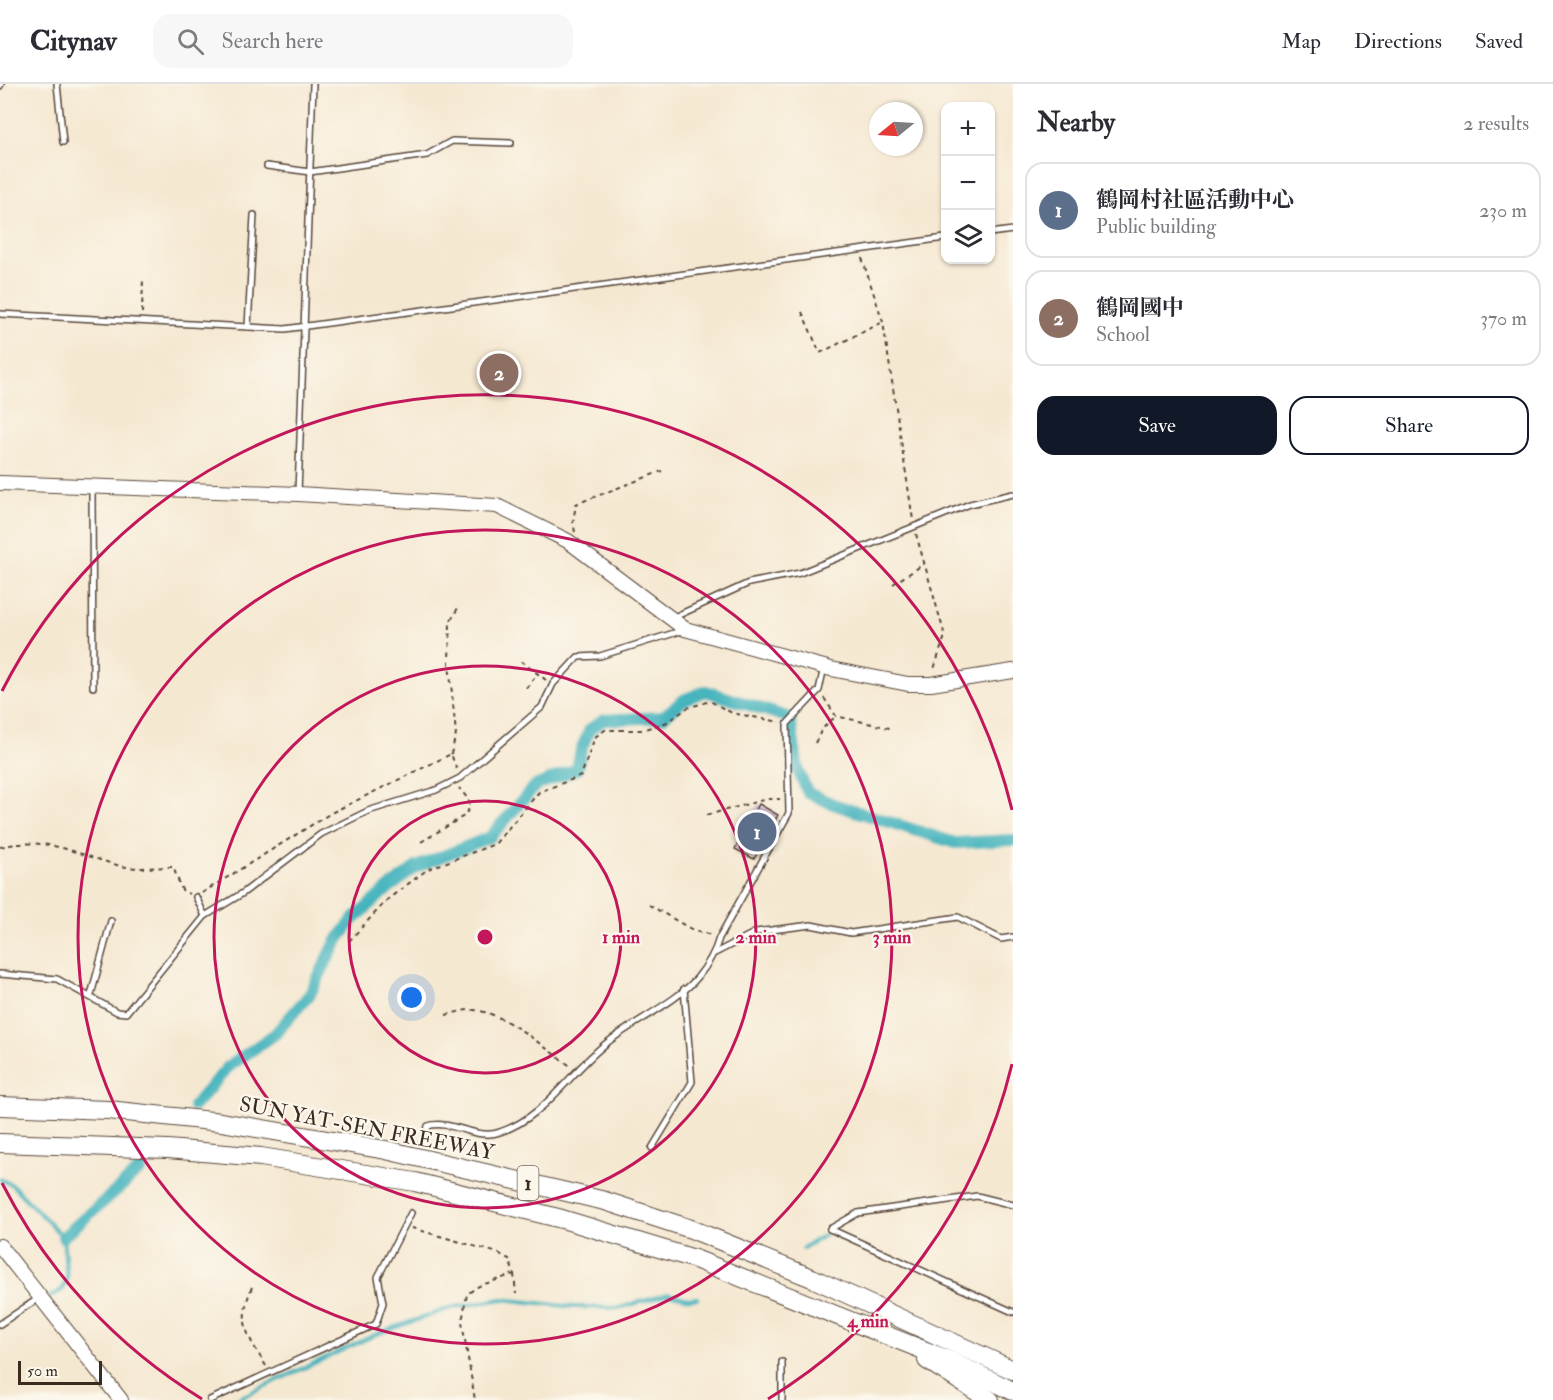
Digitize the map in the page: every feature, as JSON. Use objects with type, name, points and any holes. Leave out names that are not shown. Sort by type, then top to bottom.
[{"type":"highway","name":"SUN YAT-SEN FREEWAY","points":[[7,1106],[108,1110],[220,1122],[386,1150],[605,1201],[691,1229],[812,1278],[1013,1370]]},
{"type":"highway","name":"SUN YAT-SEN FREEWAY","points":[[0,1143],[168,1149],[261,1157],[415,1182],[573,1221],[686,1256],[951,1361],[1013,1392]]},
{"type":"highway","points":[[895,1340],[990,1400]]},
{"type":"street","points":[[0,483],[298,494],[497,506],[568,541],[669,619],[686,629],[824,667],[908,684],[931,684],[1013,670]]},
{"type":"street","points":[[2,1255],[121,1400]]},
{"type":"lane","points":[[57,84],[63,142]]},
{"type":"lane","points":[[298,494],[313,84]]},
{"type":"lane","points":[[267,166],[310,172],[427,155],[452,141],[511,143]]},
{"type":"lane","points":[[248,327],[254,215]]},
{"type":"lane","points":[[995,232],[1013,230]]},
{"type":"lane","points":[[0,314],[248,327],[304,327],[941,239]]},
{"type":"lane","points":[[92,488],[93,687]]},
{"type":"lane","points":[[669,619],[749,583],[800,573],[970,504],[1013,494]]},
{"type":"lane","points":[[0,974],[57,979],[91,995],[117,1012],[126,1013],[206,916],[243,893],[321,834],[368,811],[436,790],[460,778],[542,707],[553,684],[578,657],[600,656],[686,629]]},
{"type":"lane","points":[[425,1137],[428,1126],[437,1123],[489,1135],[501,1132],[553,1098],[577,1070],[607,1043],[696,979],[715,953],[719,938],[789,813],[787,724],[819,690],[824,667]]},
{"type":"lane","points":[[196,897],[206,916]]},
{"type":"lane","points":[[715,953],[756,932],[811,925],[851,933],[958,917],[1000,939],[1013,937]]},
{"type":"lane","points":[[91,995],[111,921]]},
{"type":"lane","points":[[652,1148],[692,1082],[684,989]]},
{"type":"lane","points":[[1013,1205],[977,1196],[858,1213],[830,1229],[1013,1312]]},
{"type":"lane","points":[[210,1400],[376,1324],[382,1303],[378,1277],[411,1213]]},
{"type":"lane","points":[[0,1324],[39,1298]]},
{"type":"lane","points":[[782,1362],[782,1400]]},
{"type":"path","points":[[859,250],[883,322],[915,528],[945,636],[931,684]]},
{"type":"path","points":[[142,322],[143,277]]},
{"type":"path","points":[[802,312],[820,353],[883,322]]},
{"type":"path","points":[[568,541],[576,533],[573,522],[576,504],[662,471]]},
{"type":"path","points":[[892,584],[924,564]]},
{"type":"path","points":[[459,606],[450,622],[449,663],[456,734],[451,754],[460,778]]},
{"type":"path","points":[[521,660],[537,675],[553,684]]},
{"type":"path","points":[[526,688],[537,675]]},
{"type":"path","points":[[819,690],[836,716],[890,728]]},
{"type":"path","points":[[349,940],[388,899],[428,869],[495,844],[539,792],[581,777],[596,737],[605,730],[641,730],[668,722],[687,708],[710,701],[732,713],[787,724]]},
{"type":"path","points":[[815,743],[822,729],[836,716]]},
{"type":"path","points":[[0,847],[26,842],[71,849],[120,866],[173,867],[182,890],[196,897],[331,813],[451,754]]},
{"type":"path","points":[[421,842],[464,816],[469,809],[469,800],[453,781]]},
{"type":"path","points":[[707,815],[767,799],[789,800]]},
{"type":"path","points":[[648,905],[691,929],[719,938]]},
{"type":"path","points":[[446,1015],[471,1010],[485,1012],[501,1019],[577,1070]]},
{"type":"path","points":[[404,1226],[498,1252],[509,1259],[514,1274],[516,1294]]},
{"type":"path","points":[[475,1400],[462,1322],[467,1294],[479,1286],[514,1274]]},
{"type":"path","points":[[252,1287],[244,1307],[243,1318],[247,1336],[270,1374]]},
{"type":"building","points":[[759,804],[778,815],[754,859],[735,849]]},
{"type":"waterway","points":[[194,1106],[228,1067],[275,1034],[310,994],[336,942],[352,921],[416,867],[490,837],[535,786],[577,769],[581,750],[590,729],[604,720],[663,717],[685,699],[706,691],[790,718],[798,771],[808,793],[833,804],[955,843],[1013,840]]},
{"type":"waterway","points":[[63,1237],[141,1169]]},
{"type":"waterway","points":[[0,1179],[12,1185],[63,1237],[67,1278],[62,1290],[50,1297]]},
{"type":"waterway","points":[[803,1248],[825,1235]]},
{"type":"waterway","points":[[235,1400],[377,1334],[450,1308],[502,1299],[574,1307],[619,1308],[668,1294],[689,1299],[698,1298]]},
{"type":"place","name":"鶴岡國中","points":[[499,373]]},
{"type":"place","name":"鶴岡村社區活動中心","points":[[757,832]]}]
